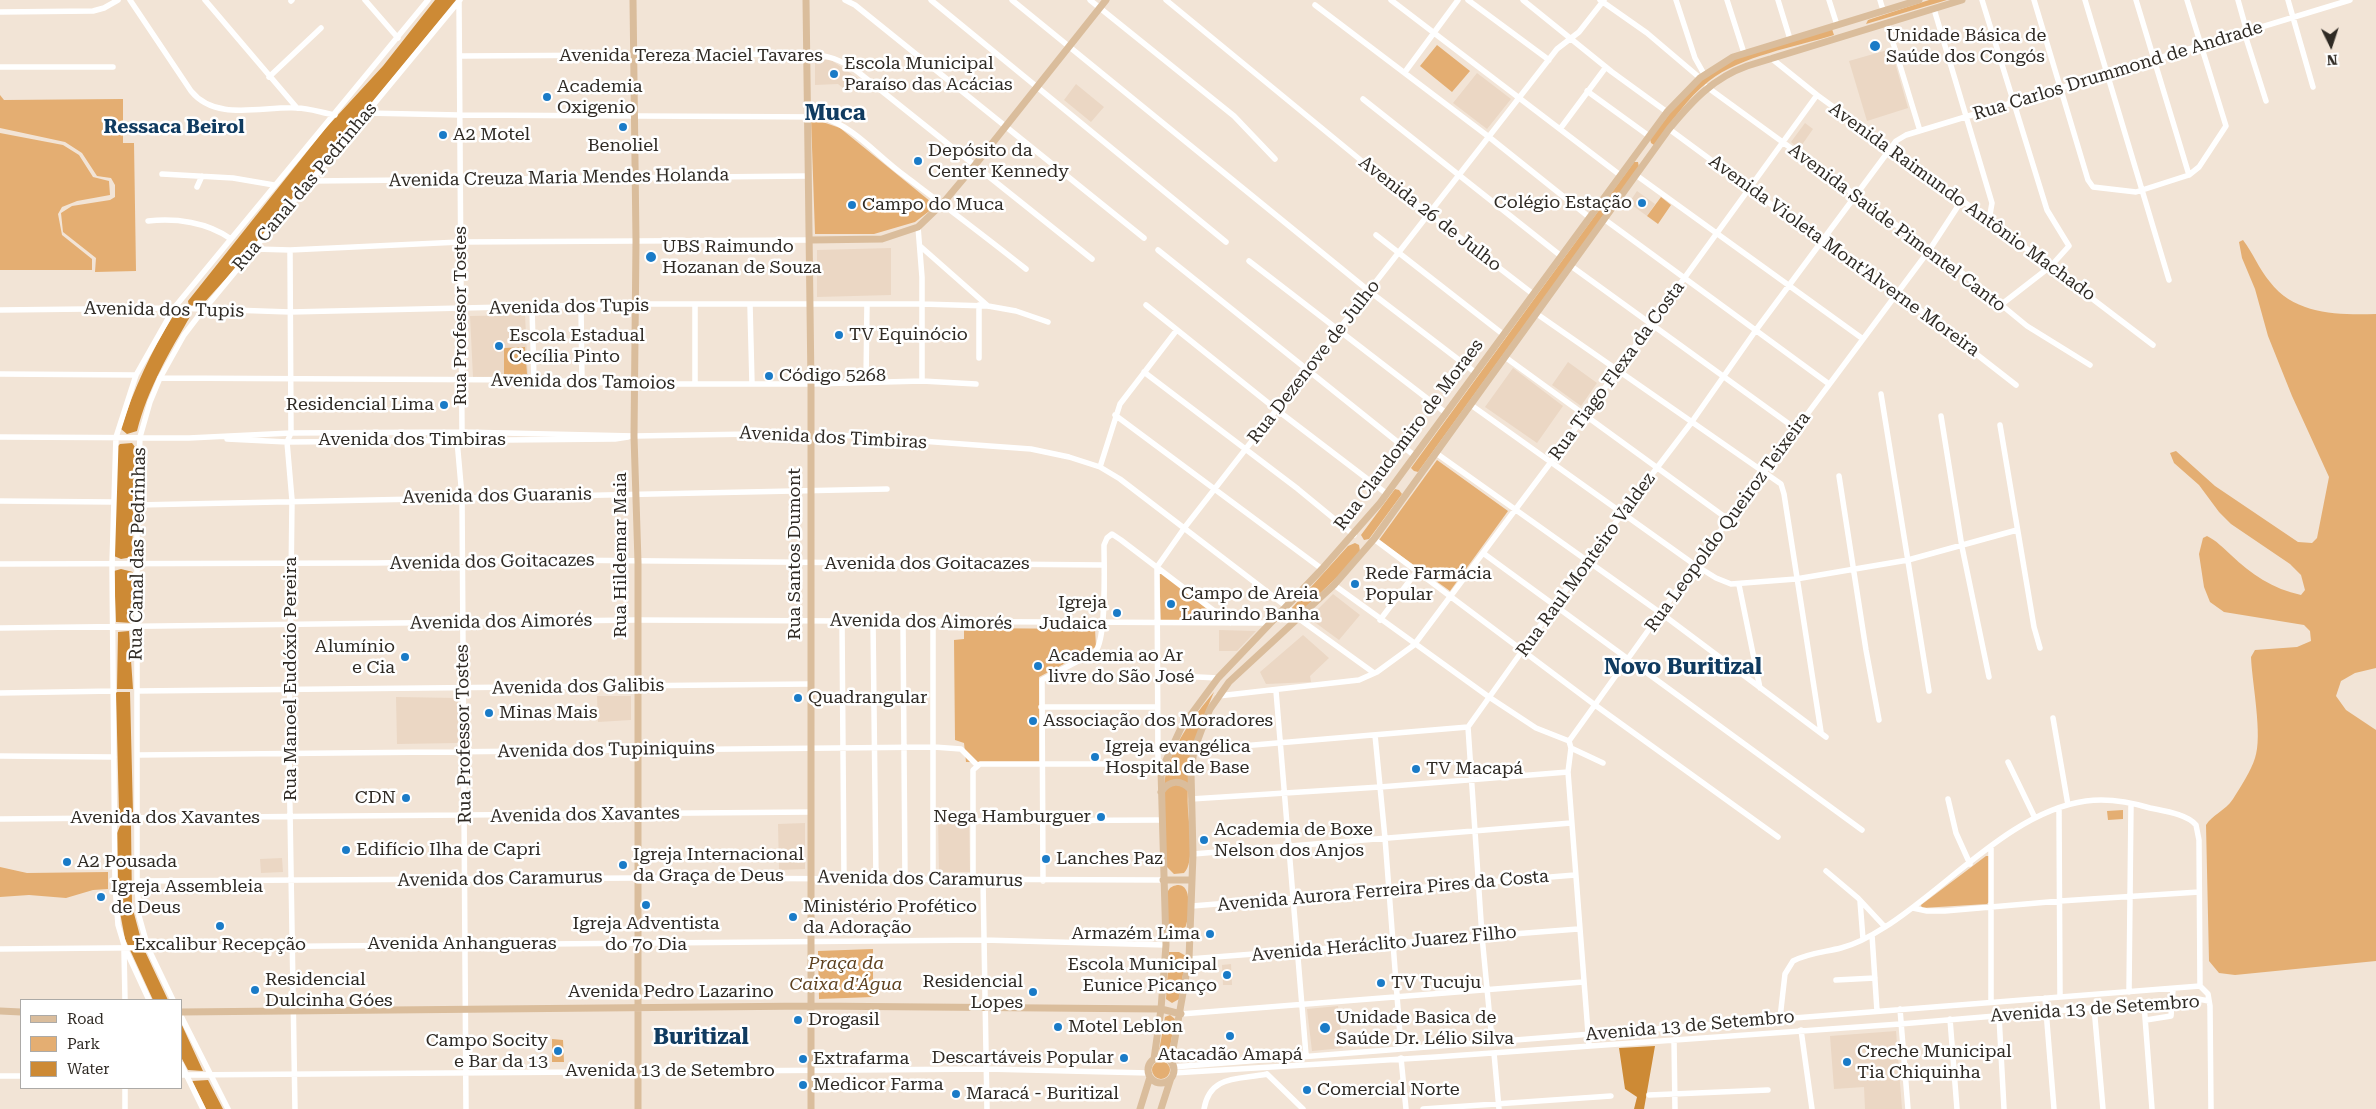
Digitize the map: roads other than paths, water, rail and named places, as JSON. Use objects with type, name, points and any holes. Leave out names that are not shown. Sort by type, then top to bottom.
[{"type":"main road","name":"Rua Hildemar Maia","points":[[633,0],[636,241],[634,436],[638,562],[636,620],[639,943],[638,1109]]},
{"type":"main road","name":"Rua Santos Dumont","points":[[806,0],[808,176],[811,240],[808,303],[811,384],[810,812],[812,878],[812,1109]]},
{"type":"main road","points":[[811,240],[882,239],[918,227],[943,203],[975,165],[1106,0]]},
{"type":"main road","name":"Rua Claudomiro de Moraes","points":[[1154,1059],[1161,1009],[1166,945],[1159,768],[1181,728],[1218,678],[1322,570],[1354,535],[1387,494],[1667,112],[1702,76],[1726,60],[1744,53],[1919,0]]},
{"type":"main road","name":"Rua Claudomiro de Moraes","points":[[1161,1109],[1172,1069],[1190,960],[1192,906],[1191,790],[1194,750],[1210,709],[1218,696],[1241,670],[1334,585],[1374,539],[1408,495],[1436,453],[1669,129],[1707,87],[1732,71],[1959,0]]},
{"type":"main road","points":[[1837,25],[1842,36]]},
{"type":"main road","points":[[1643,146],[1652,153]]},
{"type":"main road","points":[[1405,471],[1412,478],[1418,479]]},
{"type":"main road","points":[[1394,485],[1401,486],[1408,495]]},
{"type":"main road","points":[[1161,792],[1166,785],[1174,782],[1182,783],[1191,790]]},
{"type":"main road","points":[[1163,880],[1192,880]]},
{"type":"main road","name":"Avenida Pedro Lazarino","points":[[182,1012],[811,1006],[1161,1009],[1181,1014]]},
{"type":"main road","points":[[0,1011],[20,1012]]},
{"type":"main road","points":[[1140,1109],[1150,1075],[1149,1066],[1154,1059],[1163,1058],[1172,1069],[1162,1082],[1154,1081],[1150,1075]]},
{"type":"street","points":[[0,12],[93,11],[104,8],[118,0]]},
{"type":"street","points":[[130,0],[191,91],[204,103],[235,110],[297,108],[335,114]]},
{"type":"street","points":[[205,0],[297,108]]},
{"type":"street","points":[[365,0],[398,38]]},
{"type":"street","name":"Rua Canal das Pedrinhas","points":[[149,999],[118,925],[115,885],[118,818],[114,757],[116,627],[113,502],[118,437],[136,375],[176,308],[274,185],[428,0]]},
{"type":"street","points":[[845,0],[855,5],[1144,238]]},
{"type":"street","points":[[931,0],[1226,242]]},
{"type":"street","points":[[1012,0],[1369,291],[1476,373]]},
{"type":"street","points":[[1090,0],[1234,116],[1275,159]]},
{"type":"street","name":"Avenida 26 de Julho","points":[[1166,0],[1326,132],[1533,294]]},
{"type":"street","points":[[1391,0],[1620,175]]},
{"type":"street","points":[[1405,72],[1458,0]]},
{"type":"street","points":[[1468,0],[1548,60]]},
{"type":"street","points":[[1522,0],[1606,67],[1667,112]]},
{"type":"street","points":[[1676,0],[1702,76]]},
{"type":"street","points":[[1728,0],[1744,53]]},
{"type":"street","points":[[1778,0],[1790,39]]},
{"type":"street","points":[[1829,0],[1837,25]]},
{"type":"street","points":[[1880,0],[1883,10]]},
{"type":"street","points":[[1982,0],[2047,210],[2069,245],[2051,266],[2002,304]]},
{"type":"street","points":[[2034,0],[2088,180],[2093,187],[2130,192],[2143,191],[2189,175],[2199,167],[2226,126],[2187,0]]},
{"type":"street","points":[[2085,0],[2169,280]]},
{"type":"street","points":[[2136,0],[2189,175]]},
{"type":"street","points":[[2238,0],[2247,32],[2246,38],[2266,101]]},
{"type":"street","points":[[2288,0],[2313,87]]},
{"type":"street","name":"Rua Carlos Drummond de Andrade","points":[[1890,149],[1900,138],[1920,130],[2350,0]]},
{"type":"street","name":"Rua Canal das Pedrinhas","points":[[172,999],[147,948],[139,916],[134,818],[138,755],[136,563],[138,437],[160,378],[184,335],[460,1]]},
{"type":"street","name":"Rua Professor Tostes","points":[[460,1],[460,242],[463,308],[462,432],[458,440],[462,497],[466,1109]]},
{"type":"street","points":[[1602,1],[1702,76]]},
{"type":"street","name":"Rua Dezenove de Julho","points":[[1157,567],[1185,527],[1430,215],[1548,60],[1557,49],[1583,28],[1602,1]]},
{"type":"street","points":[[1315,5],[1405,72],[1589,217]]},
{"type":"street","points":[[1934,9],[1968,117],[1992,203],[1989,220]]},
{"type":"street","points":[[1887,23],[1920,130]]},
{"type":"street","points":[[269,77],[321,28]]},
{"type":"street","name":"Avenida Tereza Maciel Tavares","points":[[460,56],[827,55],[842,60],[1092,259]]},
{"type":"street","name":"Avenida Raimundo Antônio Machado","points":[[1771,58],[1817,95],[2051,266],[2153,345]]},
{"type":"street","points":[[0,67],[113,66]]},
{"type":"street","points":[[1560,129],[1606,67]]},
{"type":"street","name":"Avenida Saúde Pimentel Canto","points":[[1707,87],[1930,249],[2028,326],[2090,365]]},
{"type":"street","points":[[1587,91],[1649,136]]},
{"type":"street","name":"Rua Tiago Flexa da Costa","points":[[1218,696],[1276,691],[1359,680],[1374,674],[1414,645],[1551,462],[1817,95]]},
{"type":"street","points":[[1363,99],[1561,256]]},
{"type":"street","points":[[366,113],[459,115],[807,115],[822,117],[841,124],[904,176],[943,203],[1026,269]]},
{"type":"street","name":"Avenida Violeta Mont'Alverne Moreira","points":[[1669,129],[1822,242],[1898,293],[2016,385]]},
{"type":"street","name":"Rua Raul Monteiro Valdez","points":[[1468,727],[1622,513],[1658,468],[1756,330],[1890,149]]},
{"type":"street","points":[[162,174],[233,178],[274,185]]},
{"type":"street","points":[[1636,175],[1863,339]]},
{"type":"street","points":[[197,187],[202,176]]},
{"type":"street","name":"Avenida Creuza Maria Mendes Holanda","points":[[311,181],[808,176]]},
{"type":"street","name":"Rua Leopoldo Queiroz Teixeira","points":[[1589,1046],[1571,823],[1568,772],[1570,745],[1627,658],[1662,614],[1728,520],[1898,293],[1962,200]]},
{"type":"street","points":[[1604,219],[1684,280],[1829,384]]},
{"type":"street","points":[[148,221],[189,222],[207,226],[230,239]]},
{"type":"street","points":[[918,227],[922,304],[922,380]]},
{"type":"street","points":[[1376,235],[1504,334]]},
{"type":"street","points":[[256,249],[290,250],[460,242],[811,240]]},
{"type":"street","points":[[920,246],[988,306]]},
{"type":"street","name":"Rua Manoel Eudóxio Pereira","points":[[290,250],[291,433],[287,442],[292,500],[289,752],[295,1109]]},
{"type":"street","points":[[1158,250],[1415,456]]},
{"type":"street","points":[[1249,261],[1446,413]]},
{"type":"street","points":[[1571,266],[1796,429]]},
{"type":"street","name":"Avenida dos Tupis","points":[[0,310],[176,308],[290,312],[532,308],[636,304],[695,306],[808,303],[922,304],[988,306],[1016,311],[1048,322]]},
{"type":"street","points":[[866,382],[867,304]]},
{"type":"street","points":[[750,305],[752,384]]},
{"type":"street","points":[[979,305],[979,358]]},
{"type":"street","points":[[581,306],[582,382]]},
{"type":"street","points":[[695,306],[695,384]]},
{"type":"street","points":[[1146,306],[1276,410],[1387,494]]},
{"type":"street","points":[[532,308],[534,380]]},
{"type":"street","points":[[1537,314],[1618,369],[1763,474],[1781,484],[1821,732]]},
{"type":"street","points":[[1100,467],[1115,415],[1125,395],[1176,331]]},
{"type":"street","points":[[1506,357],[1728,520]]},
{"type":"street","points":[[1144,372],[1246,449],[1354,535]]},
{"type":"street","points":[[0,374],[136,375]]},
{"type":"street","name":"Avenida dos Tamoios","points":[[160,378],[534,380],[636,384],[811,384],[922,380],[976,384]]},
{"type":"street","points":[[1880,394],[1930,691]]},
{"type":"street","points":[[1471,405],[1695,565],[1716,578],[1739,585],[1796,579],[1908,560],[1962,547],[2017,530]]},
{"type":"street","points":[[1115,415],[1322,570]]},
{"type":"street","points":[[1941,416],[1962,547],[1989,677]]},
{"type":"street","points":[[2000,425],[2017,530],[2040,648]]},
{"type":"street","name":"Avenida dos Timbiras","points":[[189,438],[291,433],[462,432],[634,436],[811,433],[1031,449],[1069,457],[1100,467],[1185,527],[1287,607],[1298,618],[1374,674]]},
{"type":"street","name":"Avenida dos Timbiras","points":[[0,437],[138,437],[287,442],[615,440],[634,436]]},
{"type":"street","points":[[1436,453],[1588,560],[1826,737]]},
{"type":"street","points":[[1839,476],[1853,570],[1880,720]]},
{"type":"street","name":"Avenida dos Guaranis","points":[[137,505],[292,500],[887,489]]},
{"type":"street","points":[[0,501],[113,502]]},
{"type":"street","points":[[1043,880],[1042,679],[1095,652],[1100,646],[1103,623],[1104,545],[1107,538],[1112,534],[1121,540],[1230,623]]},
{"type":"street","points":[[1374,539],[1595,705],[1778,837]]},
{"type":"street","points":[[1483,553],[1862,830]]},
{"type":"street","name":"Avenida dos Goitacazes","points":[[0,564],[292,564],[462,561],[1104,565]]},
{"type":"street","points":[[973,880],[973,770],[976,766],[1041,765],[1159,768],[1156,622],[1157,567]]},
{"type":"street","points":[[1380,620],[1417,571]]},
{"type":"street","points":[[1334,585],[1414,645],[1536,728],[1603,762]]},
{"type":"street","points":[[1739,585],[1760,688]]},
{"type":"street","name":"Avenida dos Aimorés","points":[[0,628],[116,627],[136,625],[463,624],[636,620],[1271,623]]},
{"type":"street","points":[[842,622],[844,879]]},
{"type":"street","points":[[873,622],[876,879]]},
{"type":"street","points":[[903,622],[905,879]]},
{"type":"street","points":[[933,622],[933,880]]},
{"type":"street","points":[[1158,676],[1218,678]]},
{"type":"street","name":"Avenida dos Galibis","points":[[137,691],[810,684]]},
{"type":"street","points":[[0,693],[114,691]]},
{"type":"street","points":[[1276,691],[1306,1055]]},
{"type":"street","points":[[1041,707],[1157,707]]},
{"type":"street","points":[[2053,718],[2068,805]]},
{"type":"street","points":[[1194,750],[1468,727],[1482,936],[1492,1042]]},
{"type":"street","points":[[1375,735],[1401,1048]]},
{"type":"street","name":"Avenida dos Tupiniquins","points":[[138,755],[934,747],[961,749],[976,766]]},
{"type":"street","points":[[0,756],[114,757]]},
{"type":"street","points":[[2008,762],[2035,818]]},
{"type":"street","points":[[1191,799],[1380,787],[1568,772]]},
{"type":"street","points":[[1948,799],[1956,833],[1970,864]]},
{"type":"street","points":[[1780,1018],[1783,984],[1790,964],[1802,957],[1840,948],[1872,935],[2035,818],[2068,805],[2096,800],[2131,804],[2194,822],[2199,833],[2200,853],[2201,987],[2198,999]]},
{"type":"street","points":[[2129,992],[2131,804]]},
{"type":"street","points":[[2059,808],[2060,997]]},
{"type":"street","name":"Avenida dos Xavantes","points":[[0,819],[810,812]]},
{"type":"street","points":[[972,821],[1161,820]]},
{"type":"street","points":[[1192,854],[1289,847],[1475,829],[1571,823]]},
{"type":"street","points":[[1991,848],[1993,907],[1991,1002]]},
{"type":"street","points":[[1826,871],[1860,901],[1885,927]]},
{"type":"street","name":"Avenida Aurora Ferreira Pires da Costa","points":[[1192,906],[1575,875]]},
{"type":"street","name":"Avenida dos Caramurus","points":[[137,881],[637,878],[1163,880]]},
{"type":"street","points":[[983,880],[983,940],[987,1007],[987,1109]]},
{"type":"street","points":[[1912,908],[1940,912],[2060,901],[2200,892]]},
{"type":"street","points":[[1860,901],[1863,939]]},
{"type":"street","name":"Avenida Heráclito Juarez Filho","points":[[1190,960],[1578,928]]},
{"type":"street","points":[[1872,935],[1877,1010]]},
{"type":"street","name":"Avenida Anhangueras","points":[[126,948],[983,940],[1166,945]]},
{"type":"street","points":[[0,949],[126,948],[125,999]]},
{"type":"street","points":[[1836,980],[1875,978]]},
{"type":"street","points":[[1181,1014],[1583,982]]},
{"type":"street","name":"Avenida 13 de Setembro","points":[[2201,987],[2208,994],[2209,1001],[2198,999],[1900,1024],[1766,1032],[1494,1053],[1269,1066],[1172,1069],[1306,1055],[1492,1042],[1877,1010],[2201,987]]},
{"type":"street","points":[[2146,1020],[2170,1017],[2173,989]]},
{"type":"street","points":[[2045,998],[2054,1109]]},
{"type":"street","points":[[2209,1001],[2211,1109]]},
{"type":"street","points":[[2144,1004],[2152,1109]]},
{"type":"street","points":[[2094,1007],[2104,1109]]},
{"type":"street","points":[[1900,1009],[1908,1109]]},
{"type":"street","points":[[1999,1016],[2004,1109]]},
{"type":"street","points":[[182,1018],[228,1109]]},
{"type":"street","points":[[1762,1020],[1768,1025],[1766,1032]]},
{"type":"street","points":[[1950,1020],[1957,1109]]},
{"type":"street","points":[[1801,1030],[1812,1109]]},
{"type":"street","points":[[1674,1040],[1675,1109]]},
{"type":"street","points":[[1494,1053],[1499,1107]]},
{"type":"street","points":[[1401,1058],[1406,1109]]},
{"type":"street","points":[[1267,1074],[1269,1066]]},
{"type":"street","name":"Avenida 13 de Setembro","points":[[187,1075],[638,1070],[987,1069],[1134,1072],[1150,1075]]},
{"type":"street","points":[[1204,1109],[1207,1096],[1212,1088],[1219,1083],[1267,1074]]},
{"type":"street","points":[[1267,1074],[1303,1109]]},
{"type":"street","points":[[187,1075],[203,1109]]},
{"type":"street","points":[[0,1076],[20,1076]]},
{"type":"street","points":[[125,1089],[125,1109]]},
{"type":"street","points":[[1649,1095],[1768,1090]]},
{"type":"street","points":[[1424,1109],[1499,1107],[1611,1096]]},
{"type":"water","points":[[435,0],[456,0],[250,252],[203,304],[189,306],[188,301],[325,129],[383,66]]},
{"type":"water","points":[[191,315],[153,385],[137,431],[127,434],[121,429],[137,385],[150,357],[173,316]]},
{"type":"water","points":[[132,443],[135,447],[132,557],[121,559],[114,556],[116,448],[120,444]]},
{"type":"water","points":[[121,569],[133,572],[132,623],[116,622],[114,571]]},
{"type":"water","points":[[129,631],[133,689],[117,689],[118,632]]},
{"type":"water","points":[[116,692],[130,692],[133,813],[119,813]]},
{"type":"water","points":[[131,823],[132,906],[143,947],[168,999],[153,999],[125,939],[118,902],[117,833],[120,826]]},
{"type":"water","points":[[182,1025],[203,1071],[188,1070],[182,1059]]},
{"type":"water","points":[[1655,1046],[1644,1109],[1634,1109],[1637,1097],[1625,1089],[1619,1048]]},
{"type":"water","points":[[208,1080],[223,1109],[206,1109],[192,1081]]},
{"type":"place","name":"Unidade Básica de Saúde dos Congós","points":[[1875,46]]},
{"type":"place","name":"Escola Municipal Paraíso das Acácias","points":[[834,74]]},
{"type":"place","name":"Academia Oxigenio","points":[[547,97]]},
{"type":"place","name":"Benoliel","points":[[623,127]]},
{"type":"place","name":"A2 Motel","points":[[443,135]]},
{"type":"place","name":"Depósito da Center Kennedy","points":[[918,161]]},
{"type":"place","name":"Colégio Estação","points":[[1642,203]]},
{"type":"place","name":"Campo do Muca","points":[[852,205]]},
{"type":"place","name":"UBS Raimundo Hozanan de Souza","points":[[651,257]]},
{"type":"place","name":"TV Equinócio","points":[[839,335]]},
{"type":"place","name":"Escola Estadual Cecília Pinto","points":[[499,346]]},
{"type":"place","name":"Código 5268","points":[[769,376]]},
{"type":"place","name":"Residencial Lima","points":[[444,405]]},
{"type":"place","name":"Rede Farmácia Popular","points":[[1355,584]]},
{"type":"place","name":"Campo de Areia Laurindo Banha","points":[[1171,604]]},
{"type":"place","name":"Igreja Judaica","points":[[1117,613]]},
{"type":"place","name":"Alumínio e Cia","points":[[405,657]]},
{"type":"place","name":"Academia ao Ar livre do São José","points":[[1038,666]]},
{"type":"place","name":"Quadrangular","points":[[798,698]]},
{"type":"place","name":"Minas Mais","points":[[489,713]]},
{"type":"place","name":"Associação dos Moradores","points":[[1033,721]]},
{"type":"place","name":"Igreja evangélica Hospital de Base","points":[[1095,757]]},
{"type":"place","name":"TV Macapá","points":[[1416,769]]},
{"type":"place","name":"CDN","points":[[406,798]]},
{"type":"place","name":"Nega Hamburguer","points":[[1101,817]]},
{"type":"place","name":"Academia de Boxe Nelson dos Anjos","points":[[1204,840]]},
{"type":"place","name":"Edifício Ilha de Capri","points":[[346,850]]},
{"type":"place","name":"Lanches Paz","points":[[1046,859]]},
{"type":"place","name":"A2 Pousada","points":[[67,862]]},
{"type":"place","name":"Igreja Internacional da Graça de Deus","points":[[623,865]]},
{"type":"place","name":"Igreja Assembleia de Deus","points":[[101,897]]},
{"type":"place","name":"Igreja Adventista do 7o Dia","points":[[646,905]]},
{"type":"place","name":"Ministério Profético da Adoração","points":[[793,917]]},
{"type":"place","name":"Excalibur Recepção","points":[[220,926]]},
{"type":"place","name":"Armazém Lima","points":[[1210,934]]},
{"type":"place","name":"Escola Municipal Eunice Picanço","points":[[1227,975]]},
{"type":"place","name":"TV Tucuju","points":[[1381,983]]},
{"type":"place","name":"Residencial Dulcinha Góes","points":[[255,990]]},
{"type":"place","name":"Residencial Lopes","points":[[1033,992]]},
{"type":"place","name":"Drogasil","points":[[798,1020]]},
{"type":"place","name":"Motel Leblon","points":[[1058,1027]]},
{"type":"place","name":"Unidade Basica de Saúde Dr. Lélio Silva","points":[[1325,1028]]},
{"type":"place","name":"Atacadão Amapá","points":[[1230,1036]]},
{"type":"place","name":"Campo Socity e Bar da 13","points":[[558,1051]]},
{"type":"place","name":"Descartáveis Popular","points":[[1124,1058]]},
{"type":"place","name":"Extrafarma","points":[[803,1059]]},
{"type":"place","name":"Creche Municipal Tia Chiquinha","points":[[1847,1062]]},
{"type":"place","name":"Medicor Farma","points":[[803,1085]]},
{"type":"place","name":"Comercial Norte","points":[[1307,1090]]},
{"type":"place","name":"Maracá - Buritizal","points":[[956,1094]]},
{"type":"district","name":"Muca","points":[[835,114]]},
{"type":"district","name":"Ressaca Beirol","points":[[174,127]]},
{"type":"district","name":"Novo Buritizal","points":[[1683,668]]},
{"type":"district","name":"Buritizal","points":[[701,1038]]},
{"type":"park label","name":"Praça da Caixa d'Água","points":[[846,974]]}]
